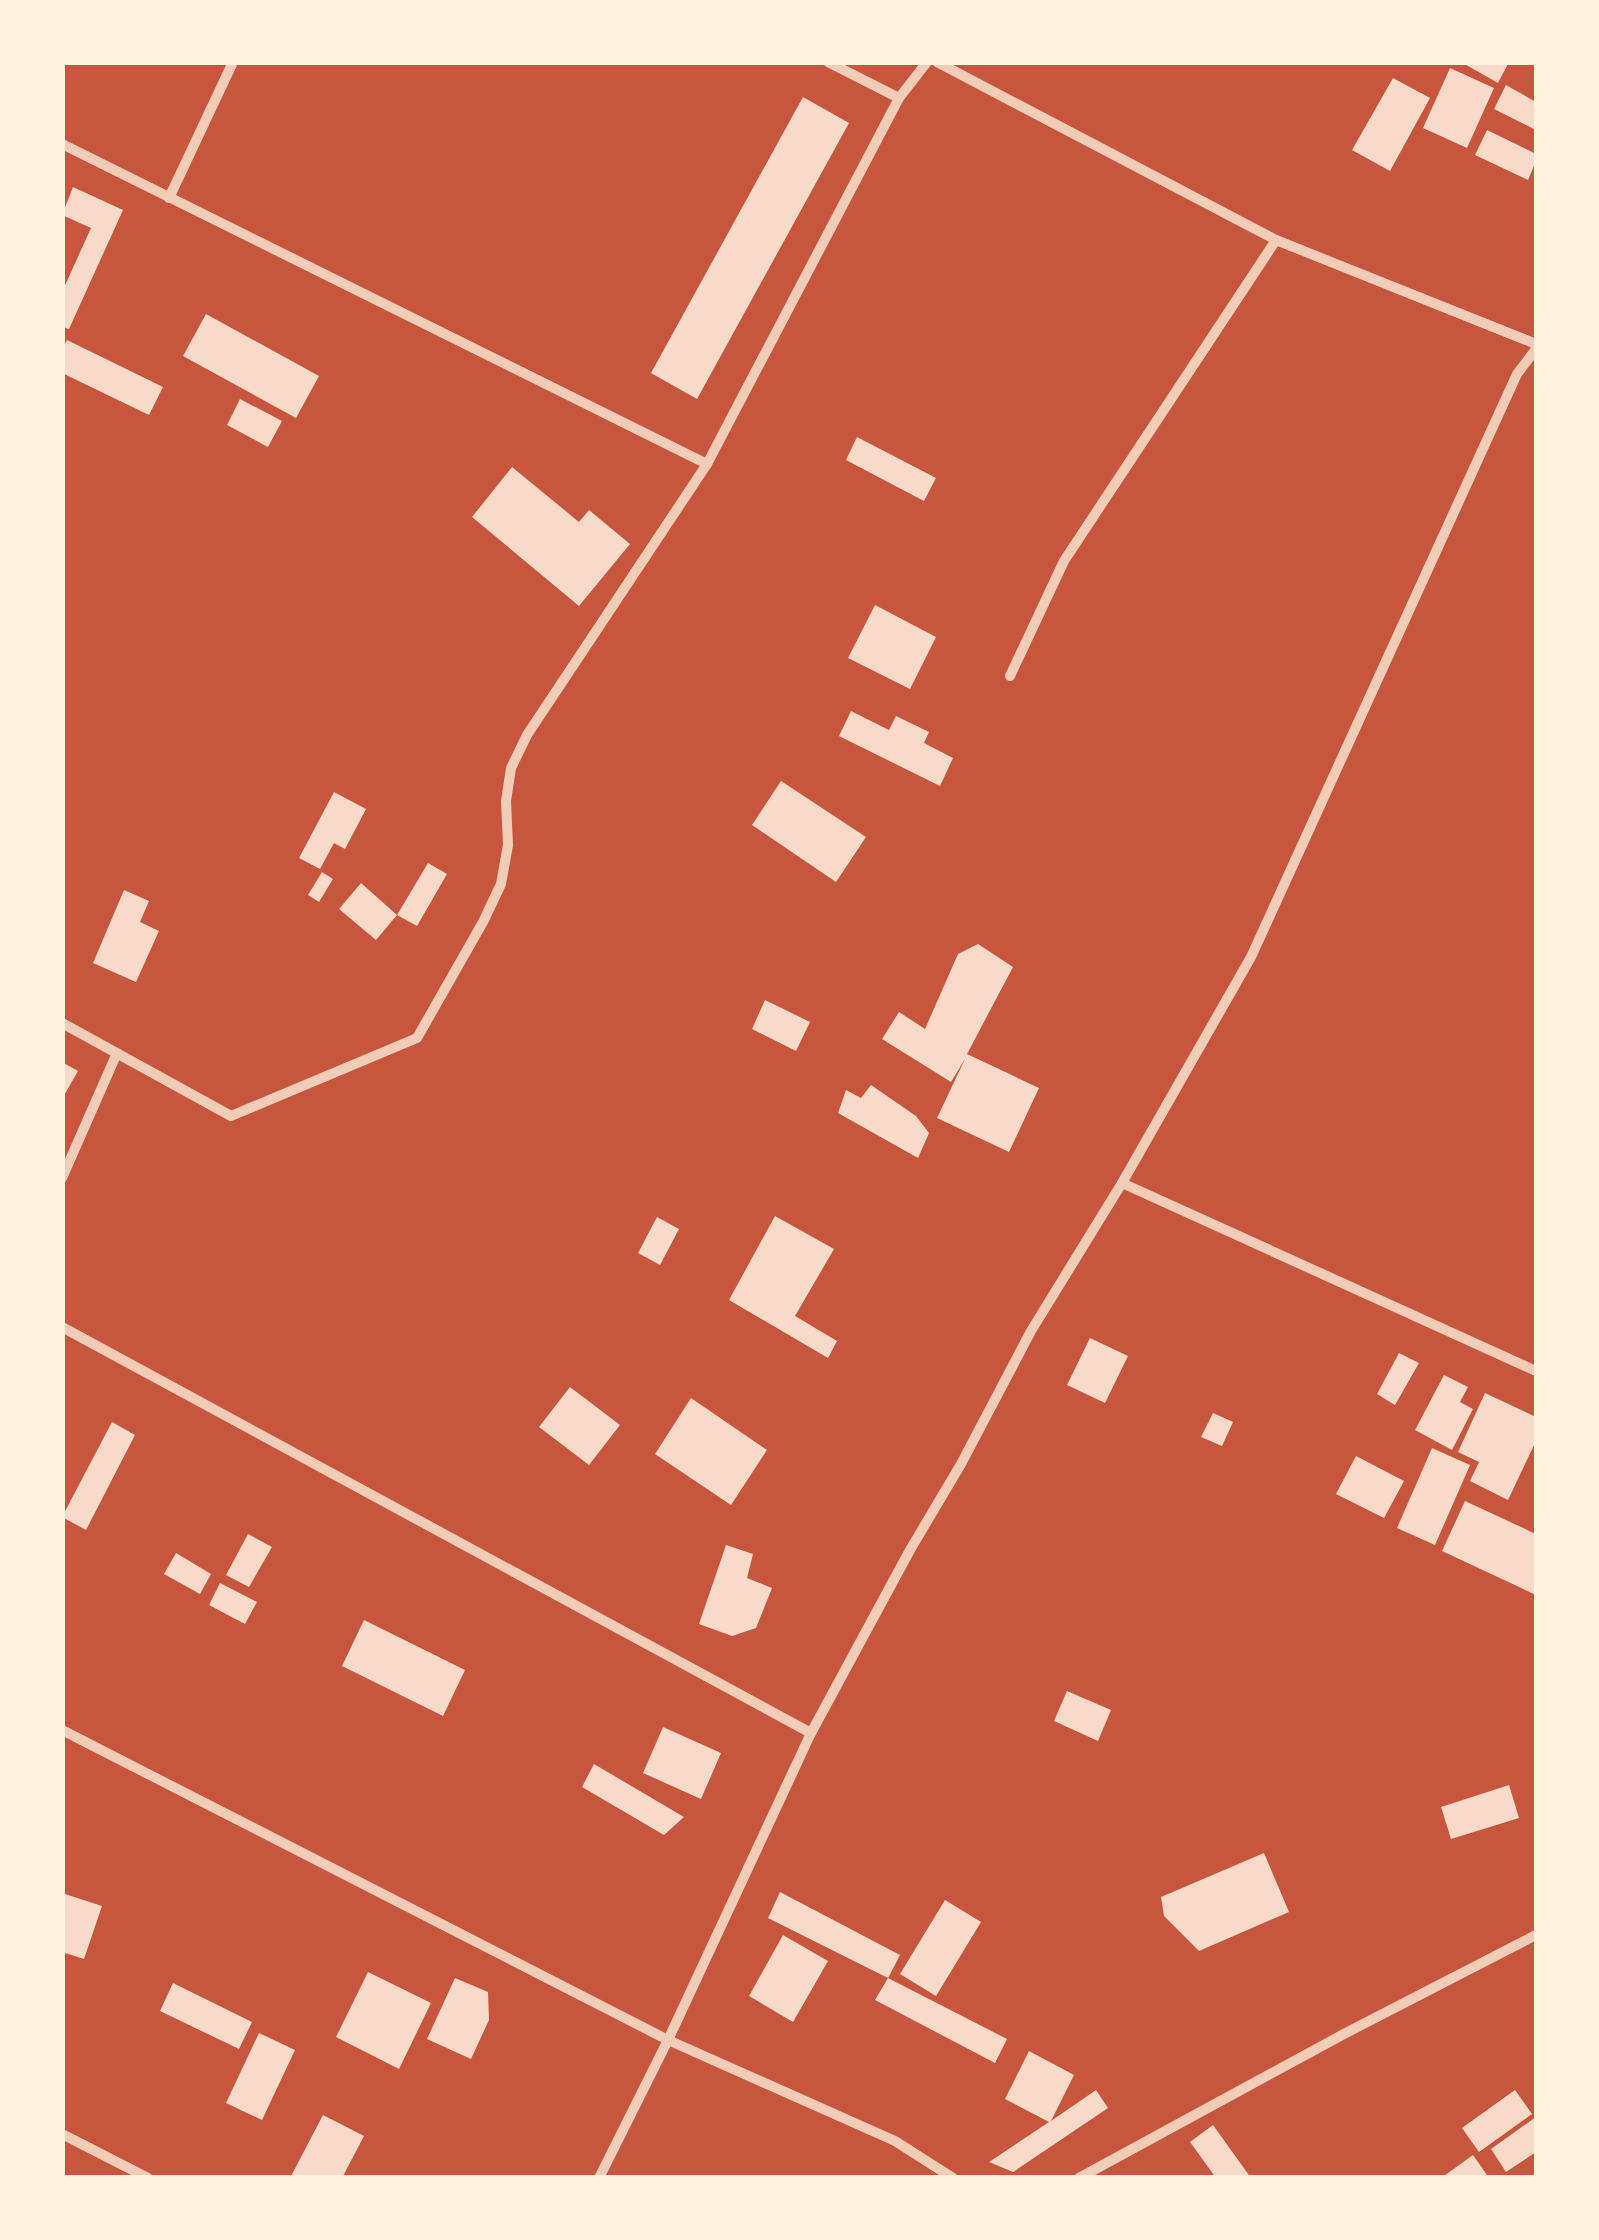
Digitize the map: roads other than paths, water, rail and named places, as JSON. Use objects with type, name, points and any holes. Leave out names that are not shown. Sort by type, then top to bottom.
[{"type":"street","points":[[169,198],[233,62]]},
{"type":"street","points":[[828,62],[899,98]]},
{"type":"street","points":[[62,1022],[231,1116],[417,1038],[502,884],[508,846],[508,784],[526,735],[707,464],[899,98],[927,62]]},
{"type":"street","points":[[599,2178],[811,1734],[910,1550],[962,1464],[1031,1330],[1122,1182],[1251,957],[1517,374],[1536,346],[1276,240],[937,62]]},
{"type":"street","points":[[62,144],[707,464]]},
{"type":"street","points":[[1010,676],[1064,561],[1276,240]]},
{"type":"street","points":[[62,1178],[118,1053]]},
{"type":"street","points":[[1122,1182],[1536,1372]]},
{"type":"street","points":[[62,1327],[811,1734]]},
{"type":"street","points":[[62,1730],[668,2040],[895,2141],[953,2178]]},
{"type":"street","points":[[1079,2178],[1536,1935]]},
{"type":"street","points":[[62,2134],[148,2178]]}]
